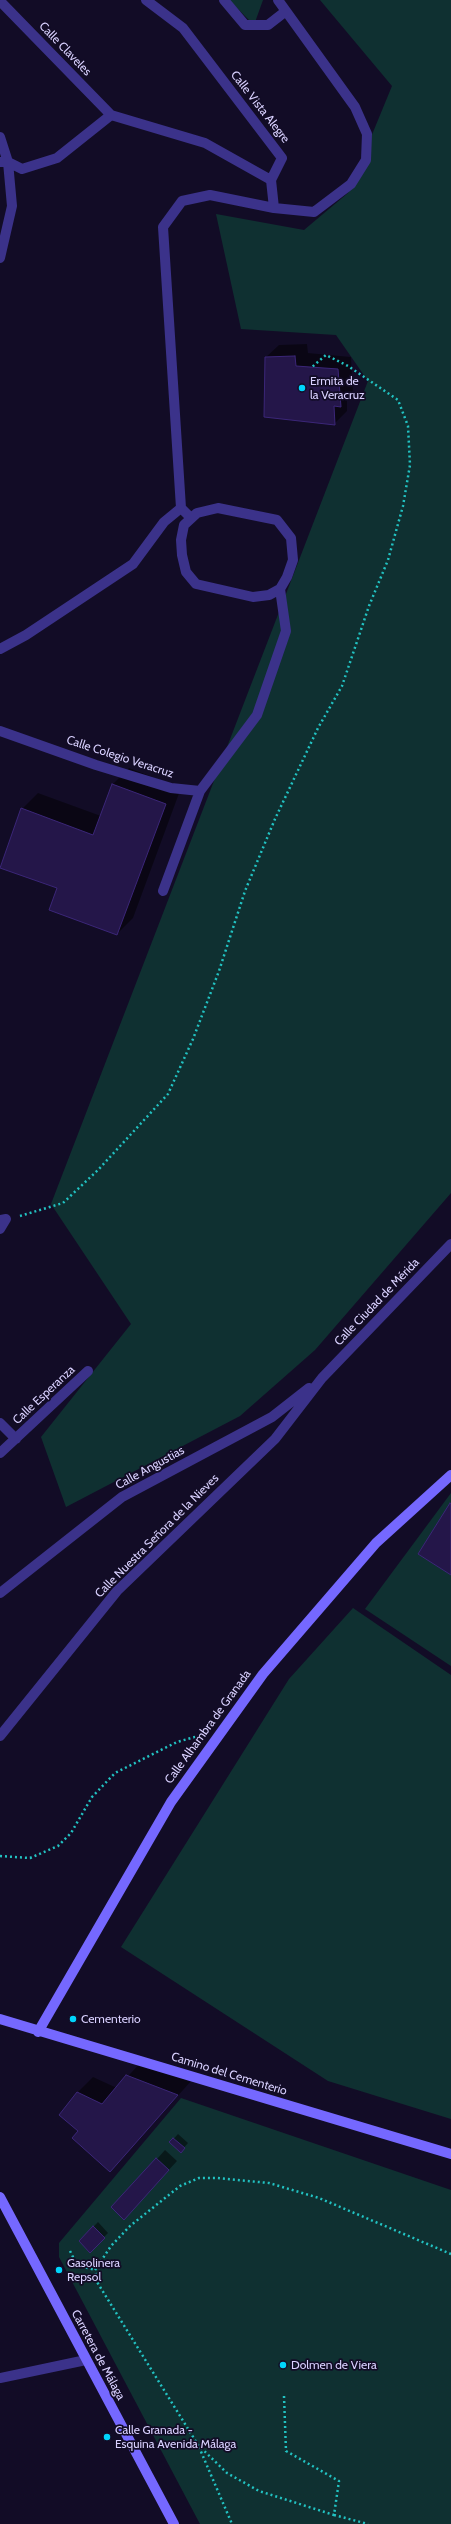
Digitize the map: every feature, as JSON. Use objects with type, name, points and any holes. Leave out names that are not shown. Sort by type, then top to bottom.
[{"type":"street","name":"Calle Vista Alegre","points":[[146,0],[183,28],[282,158],[271,180]]},
{"type":"street","points":[[224,0],[245,25],[268,25],[286,11]]},
{"type":"street","points":[[191,518],[181,508],[163,227],[182,201],[210,195],[274,208],[314,212],[351,184],[366,160],[367,134],[355,107],[278,0]]},
{"type":"street","name":"Calle Claveles","points":[[0,1],[111,115]]},
{"type":"street","points":[[4,162],[22,169],[57,158],[111,115],[205,143],[271,180],[274,208]]},
{"type":"street","points":[[0,137],[12,206],[0,258]]},
{"type":"street","points":[[0,649],[26,635],[133,564],[164,522],[181,508]]},
{"type":"street","points":[[218,508],[277,520],[291,538],[293,560],[288,577],[280,589],[269,595],[253,597],[196,584],[186,572],[181,540],[184,525],[197,513],[218,508]]},
{"type":"street","points":[[163,891],[200,791],[257,715],[286,630],[280,589]]},
{"type":"street","name":"Calle Colegio Veracruz","points":[[0,731],[96,765],[171,788],[200,791]]},
{"type":"street","points":[[0,1229],[3,1219]]},
{"type":"street","name":"Calle Ciudad de Mérida","points":[[322,1378],[451,1244]]},
{"type":"street","name":"Calle Esperanza","points":[[0,1453],[88,1371]]},
{"type":"street","name":"Calle Angustias","points":[[0,1593],[122,1497],[272,1417],[322,1378]]},
{"type":"street","name":"Calle Nuestra Señora de la Nieves","points":[[0,1736],[117,1591],[275,1439],[322,1378]]},
{"type":"street","points":[[0,1423],[16,1439]]},
{"type":"street","name":"Calle Alhambra de Granada","points":[[38,2032],[171,1802],[263,1674],[376,1543],[451,1475]]},
{"type":"street","name":"Camino del Cementerio","points":[[0,2019],[38,2032],[451,2154]]},
{"type":"street","name":"Carretera de Málaga","points":[[0,2197],[174,2524]]},
{"type":"street","points":[[0,2378],[86,2360]]},
{"type":"path","points":[[3,1219],[34,1214],[63,1203],[98,1170],[168,1094],[193,1038],[219,971],[245,891],[275,819],[318,728],[342,686],[369,606],[388,560],[403,506],[410,464],[408,426],[398,400],[348,366],[326,355],[312,367]]},
{"type":"path","points":[[0,1856],[23,1859],[39,1856],[53,1849],[66,1840],[92,1797],[115,1773],[177,1742],[222,1731]]},
{"type":"path","points":[[232,2524],[198,2445],[97,2282],[94,2270],[111,2246],[130,2226],[180,2186],[199,2178],[269,2182],[319,2198],[451,2254]]},
{"type":"path","points":[[70,2250],[77,2265],[94,2270]]},
{"type":"path","points":[[284,2396],[286,2451],[339,2481],[334,2515]]},
{"type":"path","points":[[198,2445],[227,2473],[259,2491],[334,2515],[368,2524]]},
{"type":"green space","points":[[229,0],[263,0],[254,25]]},
{"type":"green space","points":[[320,0],[451,0],[451,1193],[315,1350],[240,1416],[66,1507],[41,1437],[131,1324],[51,1204],[368,381],[336,335],[241,329],[216,214],[304,230],[348,193],[392,86]]},
{"type":"green space","points":[[451,1493],[451,1666],[365,1609]]},
{"type":"green space","points":[[353,1608],[451,1675],[451,2119],[328,2081],[121,1947],[289,1679]]},
{"type":"green space","points":[[181,2098],[451,2190],[451,2524],[200,2524],[59,2257],[59,2243]]},
{"type":"building","name":"Ermita de la Veracruz","points":[[295,356],[296,366],[338,369],[341,407],[334,406],[335,425],[264,417],[265,357]]},
{"type":"building","points":[[112,784],[166,804],[117,935],[49,910],[57,888],[0,868],[21,808],[93,835]]},
{"type":"building","points":[[450,1503],[451,1504],[451,1575],[418,1554]]},
{"type":"building","points":[[126,2075],[178,2095],[110,2172],[72,2138],[78,2131],[59,2115],[77,2092],[102,2104]]},
{"type":"building","points":[[173,2138],[185,2148],[181,2153],[169,2142]]},
{"type":"building","points":[[156,2158],[169,2170],[124,2220],[111,2207]]},
{"type":"building","points":[[93,2226],[105,2238],[90,2253],[79,2241]]},
{"type":"place","name":"Ermita de la Veracruz","points":[[302,388]]},
{"type":"place","name":"Cementerio","points":[[73,2019]]},
{"type":"place","name":"Gasolinera Repsol","points":[[59,2270]]},
{"type":"place","name":"Dolmen de Viera","points":[[283,2365]]},
{"type":"place","name":"Calle Granada - Esquina Avenida Málaga","points":[[107,2437]]}]
